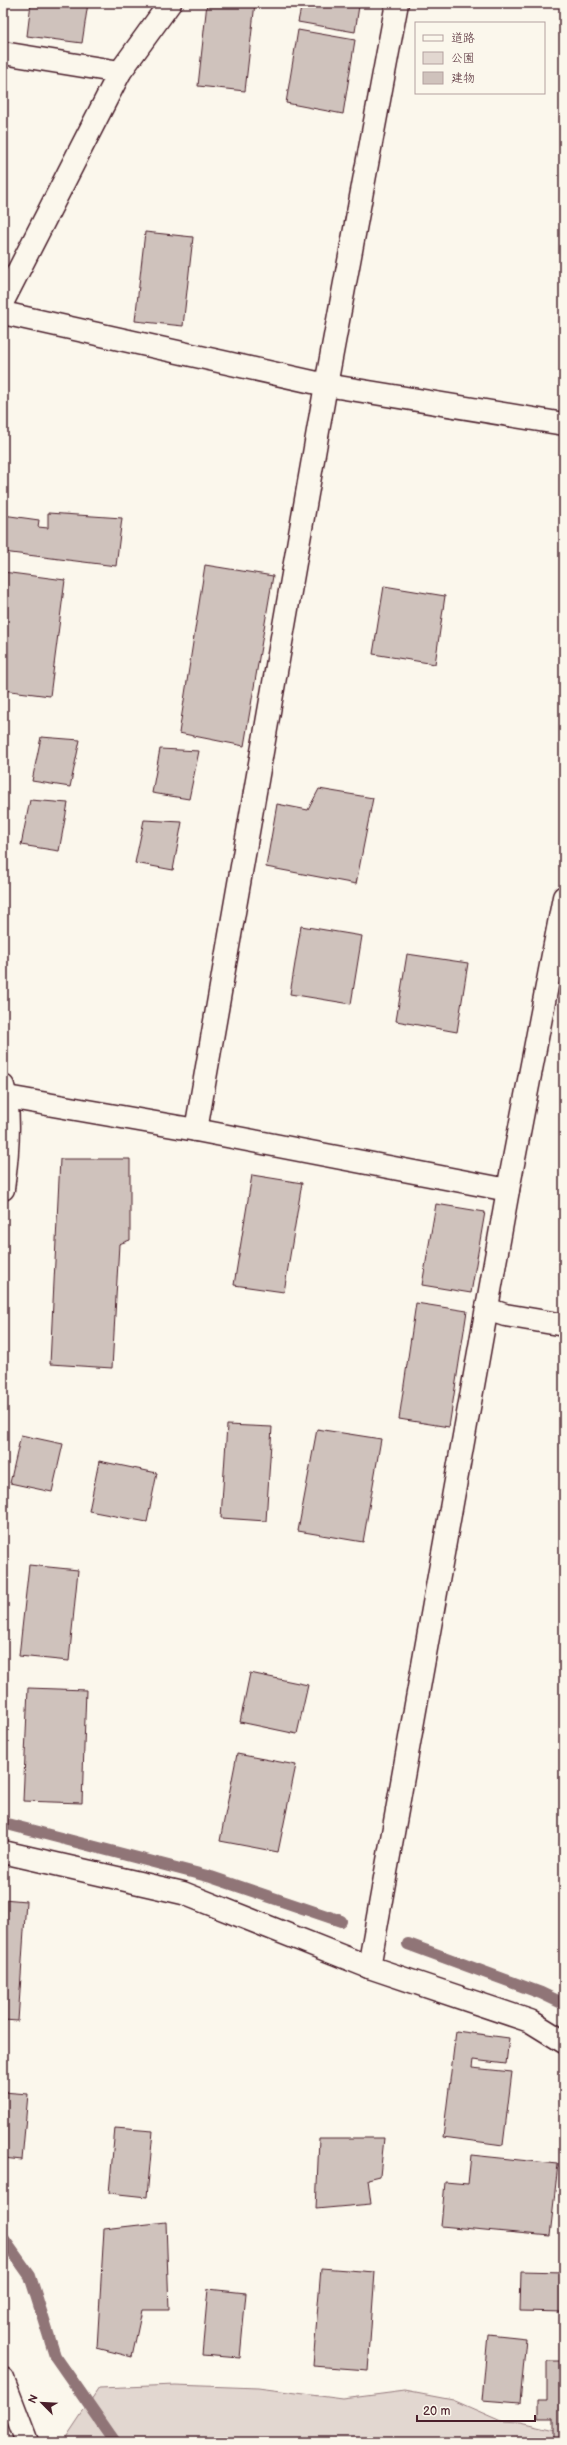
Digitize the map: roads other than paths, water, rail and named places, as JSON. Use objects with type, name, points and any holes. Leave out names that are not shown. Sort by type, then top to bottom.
[{"type":"street","points":[[3,300],[120,72],[170,3]]},
{"type":"street","points":[[196,1130],[326,385],[397,3]]},
{"type":"street","points":[[3,53],[120,72]]},
{"type":"street","points":[[3,313],[326,385],[564,424]]},
{"type":"street","points":[[369,1967],[508,1190],[561,929],[564,897]]},
{"type":"street","points":[[3,1189],[7,1165],[5,1092],[508,1190]]},
{"type":"street","points":[[487,1309],[505,1315],[564,1325]]},
{"type":"street","points":[[3,1852],[183,1893],[369,1967],[530,2021],[564,2042]]},
{"type":"street","points":[[3,2379],[27,2442]]},
{"type":"waterway","points":[[3,1823],[211,1877],[341,1921]]},
{"type":"waterway","points":[[408,1944],[541,1993],[564,2004]]},
{"type":"waterway","points":[[3,2238],[30,2276],[55,2356],[115,2442]]}]
